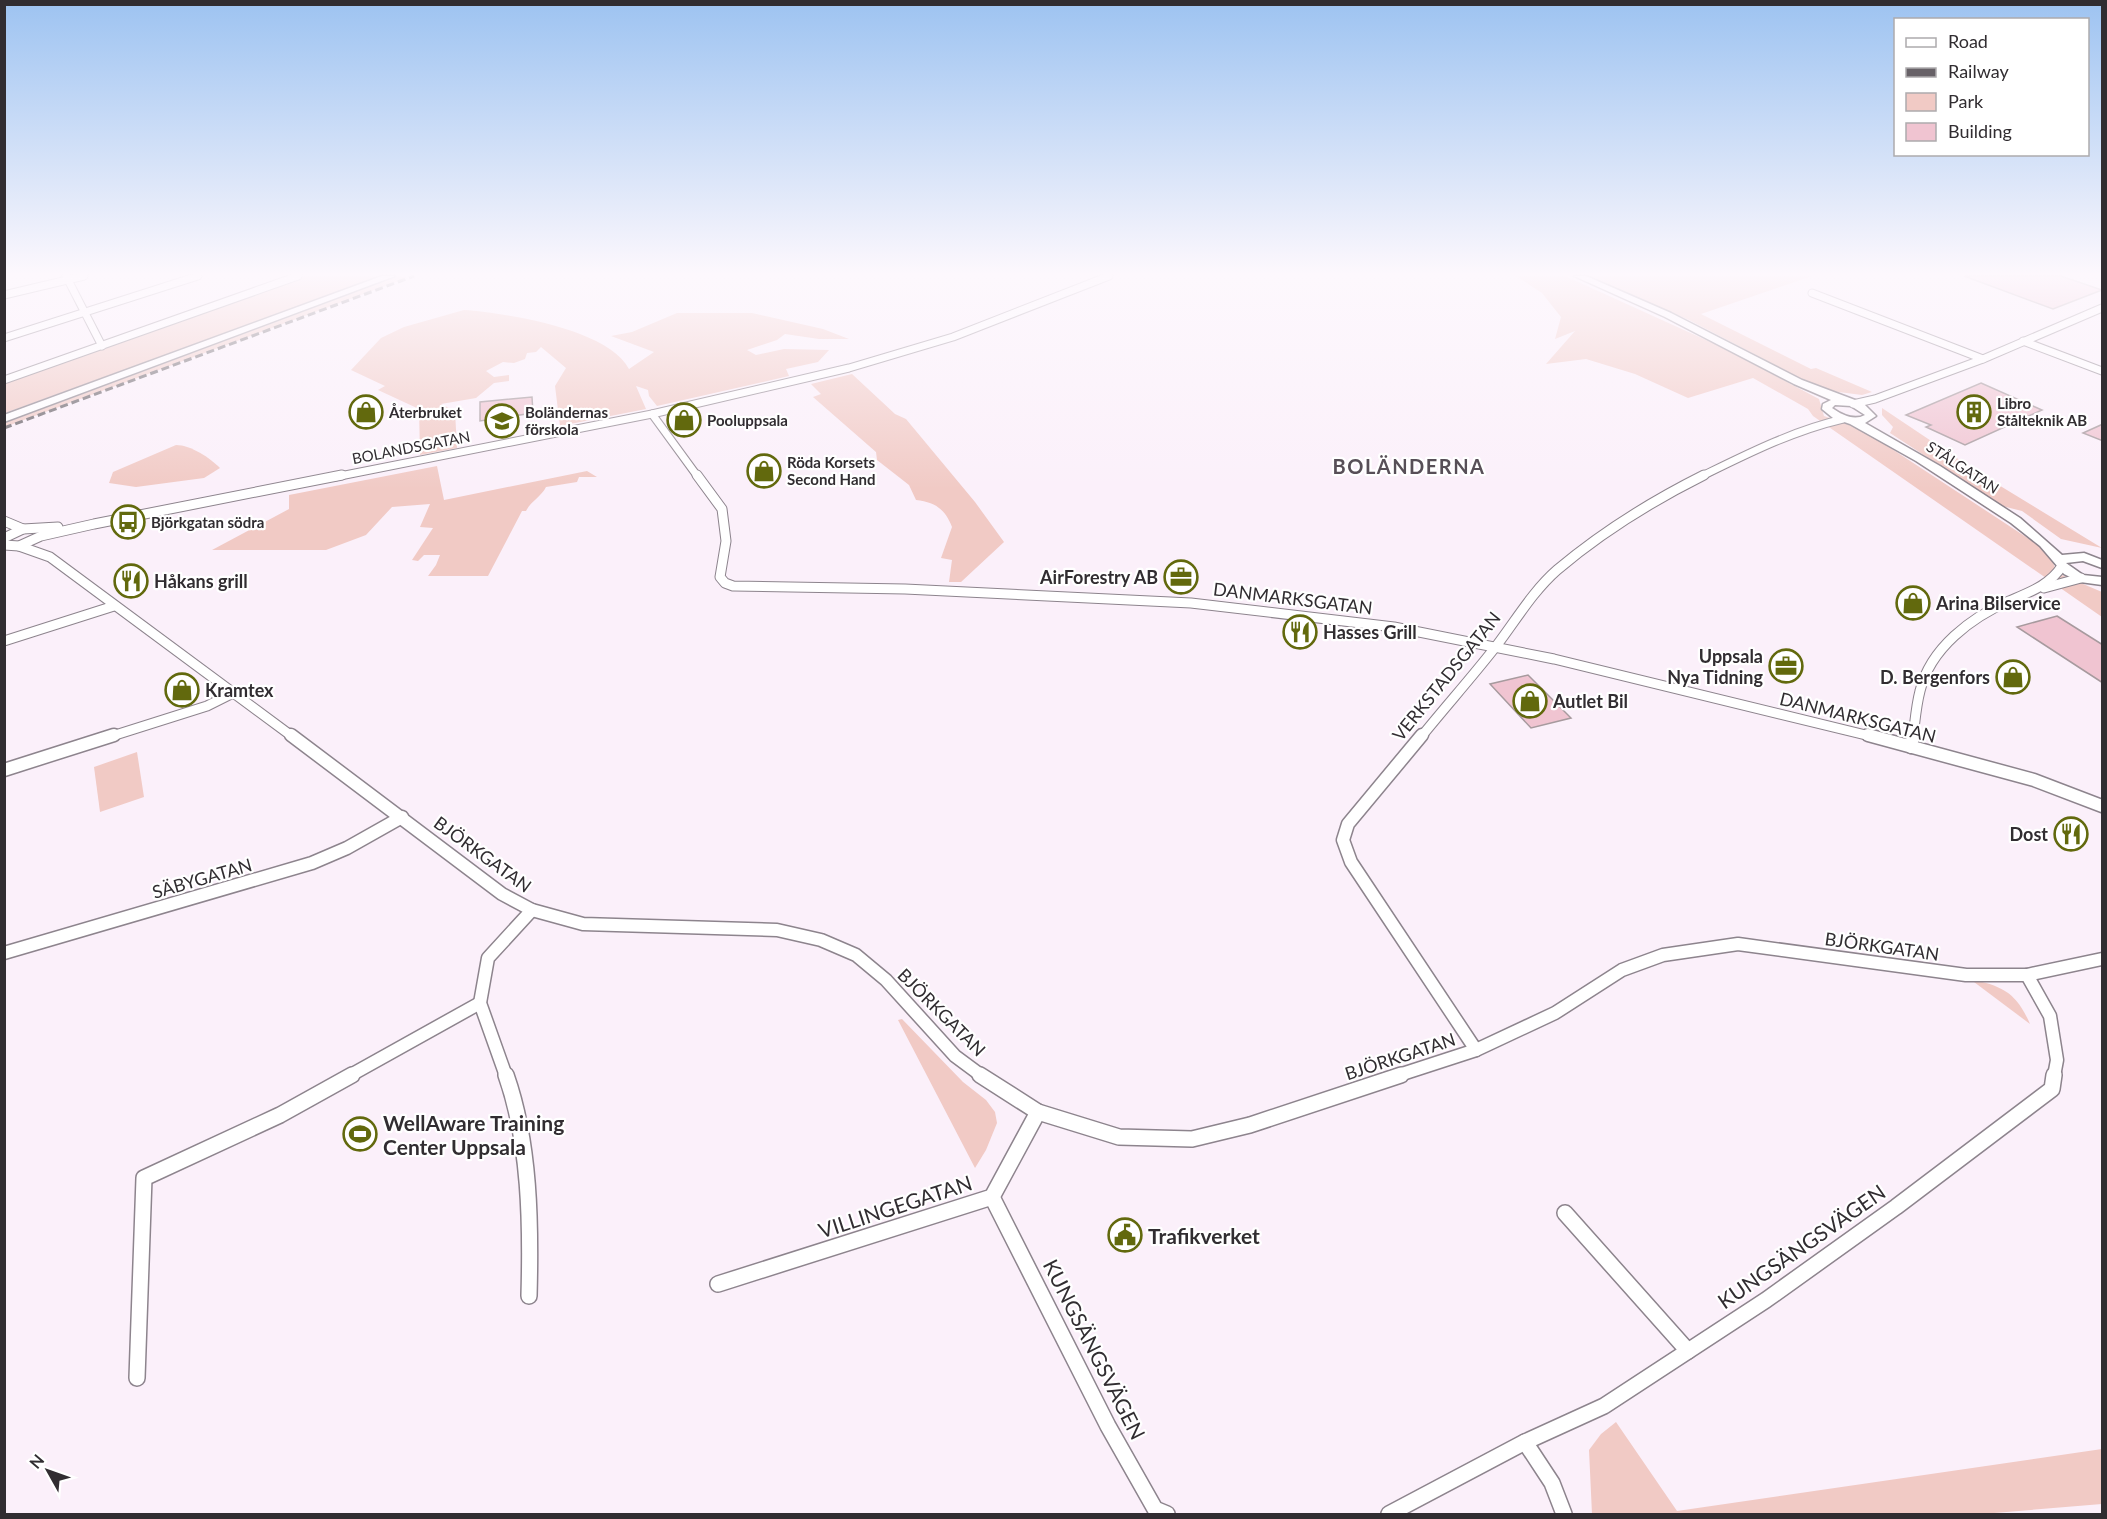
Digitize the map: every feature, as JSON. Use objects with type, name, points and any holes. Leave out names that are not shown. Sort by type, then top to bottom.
[{"type":"main road","points":[[4,419],[199,347]]},
{"type":"main road","points":[[1730,347],[1798,382],[1850,403]]},
{"type":"main road","points":[[1798,382],[1829,409],[1850,403]]},
{"type":"main road","name":"STÅLGATAN","points":[[1850,403],[1869,415],[1900,446]]},
{"type":"main road","name":"STÅLGATAN","points":[[1829,409],[1900,446],[2008,515],[2049,547],[2061,563],[2084,579]]},
{"type":"main road","points":[[1847,420],[1869,415]]},
{"type":"main road","name":"STÅLGATAN","points":[[2008,515],[2096,560]]},
{"type":"main road","points":[[2061,563],[2069,556],[2096,560]]},
{"type":"main road","points":[[2084,579],[2103,581]]},
{"type":"main road","points":[[2084,579],[2103,587]]},
{"type":"street","points":[[4,380],[99,347]]},
{"type":"street","name":"BOLANDSGATAN","points":[[40,535],[652,414],[922,347]]},
{"type":"street","points":[[1952,347],[1983,359]]},
{"type":"street","points":[[1850,403],[1875,399],[2012,347]]},
{"type":"street","points":[[2036,347],[2103,371]]},
{"type":"street","points":[[1869,415],[1875,399]]},
{"type":"street","name":"VERKSTADSGATAN","points":[[1808,427],[1829,409]]},
{"type":"street","name":"DANMARKSGATAN","points":[[652,414],[722,509],[726,541],[720,577],[732,586],[905,589],[1110,597],[1191,603],[1394,627],[1496,646],[1815,722],[2034,780],[2103,806]]},
{"type":"street","name":"VERKSTADSGATAN","points":[[1476,1050],[1351,862],[1343,840],[1344,832],[1353,817],[1496,646],[1525,606],[1556,570],[1617,525],[1665,494],[1717,467],[1808,427],[1847,420]]},
{"type":"street","points":[[4,521],[40,535]]},
{"type":"street","points":[[5,539],[23,529]]},
{"type":"street","points":[[5,539],[19,546],[40,535]]},
{"type":"street","name":"BJÖRKGATAN","points":[[40,535],[50,557]]},
{"type":"street","name":"BJÖRKGATAN","points":[[19,546],[50,557],[402,817],[502,894],[532,910],[583,924],[777,930],[821,940],[856,955],[886,980],[955,1056],[997,1088],[1038,1112],[1119,1137],[1192,1138],[1250,1125],[1476,1050],[1555,1013],[1622,970],[1663,955],[1738,944],[1966,975],[2027,975]]},
{"type":"street","points":[[1911,747],[1920,689],[1931,666],[1948,642],[1984,612],[2054,579],[2061,563]]},
{"type":"street","points":[[2030,592],[2084,579]]},
{"type":"street","points":[[4,641],[114,606]]},
{"type":"street","points":[[4,770],[207,706],[233,693]]},
{"type":"street","name":"SÄBYGATAN","points":[[4,953],[312,863],[347,848],[402,817]]},
{"type":"street","points":[[529,1296],[531,1228],[517,1107],[480,1003],[488,958],[532,910]]},
{"type":"street","points":[[2027,975],[2103,959]]},
{"type":"street","name":"KUNGSÄNGSVÄGEN","points":[[1389,1515],[1524,1442],[1604,1406],[1766,1300],[1887,1214],[2052,1089],[2057,1060],[2050,1016],[2027,975]]},
{"type":"street","points":[[137,1378],[144,1178],[280,1115],[480,1003]]},
{"type":"street","name":"VILLINGEGATAN","points":[[718,1284],[992,1197],[1038,1112]]},
{"type":"street","name":"KUNGSÄNGSVÄGEN","points":[[992,1197],[1108,1426],[1155,1509],[1167,1515]]},
{"type":"street","points":[[1565,1214],[1688,1351]]},
{"type":"street","points":[[1524,1442],[1552,1483],[1564,1515]]},
{"type":"green space","points":[[98,347],[187,347],[5,413],[4,380]]},
{"type":"green space","points":[[209,347],[221,347],[5,427],[5,423]]},
{"type":"green space","points":[[373,347],[607,347],[618,355],[629,369],[654,352],[640,347],[756,347],[747,350],[756,355],[784,349],[829,350],[818,362],[786,369],[789,376],[657,406],[649,396],[648,390],[636,386],[646,409],[560,426],[555,386],[566,368],[541,347],[536,352],[527,353],[525,359],[514,363],[503,362],[486,371],[494,377],[509,375],[509,381],[494,383],[476,398],[441,404],[455,411],[457,448],[420,455],[419,409],[378,390],[385,386],[351,370]]},
{"type":"green space","points":[[1561,347],[1721,347],[1819,399],[1824,416],[1863,430],[2049,552],[2057,573],[2102,592],[2102,617],[1813,416],[1808,409],[1753,378],[1688,398],[1635,374],[1586,359],[1546,364]]},
{"type":"green space","points":[[1740,347],[1767,347],[1811,369],[1816,368],[1872,392],[1862,395],[1823,390]]},
{"type":"green space","points":[[852,374],[895,414],[906,419],[975,502],[1004,542],[961,582],[949,582],[952,560],[941,558],[952,527],[943,511],[934,505],[916,500],[909,485],[877,460],[876,452],[813,397],[821,394],[811,384]]},
{"type":"green space","points":[[1882,408],[1979,473],[2102,548],[2061,539],[2022,511],[2002,506],[1890,433],[1893,427],[1882,415]]},
{"type":"green space","points":[[176,445],[188,447],[200,453],[220,468],[204,478],[136,487],[109,483],[113,472]]},
{"type":"green space","points":[[437,466],[444,500],[587,471],[597,477],[579,477],[577,482],[546,487],[526,511],[522,511],[488,576],[428,576],[440,555],[424,555],[418,561],[412,560],[433,528],[420,527],[430,504],[392,507],[366,535],[326,550],[212,550],[289,509],[289,495]]},
{"type":"green space","points":[[137,752],[144,797],[100,812],[94,767]]},
{"type":"green space","points":[[1970,979],[1991,984],[2007,992],[2019,1004],[2030,1024]]},
{"type":"green space","points":[[902,1019],[963,1082],[986,1100],[995,1112],[997,1123],[986,1150],[975,1168],[898,1020]]},
{"type":"green space","points":[[1616,1422],[1677,1511],[2102,1449],[2102,1504],[1982,1514],[1592,1514],[1589,1450],[1601,1434]]},
{"type":"building","name":"Libro Stålteknik AB","points":[[1981,383],[2042,410],[1965,445],[1926,427],[1931,425],[1906,415]]},
{"type":"building","name":"Boländernas förskola","points":[[532,397],[533,413],[480,421],[480,402]]},
{"type":"building","points":[[2103,424],[2103,441],[2083,433]]},
{"type":"building","points":[[2057,616],[2103,645],[2103,683],[2017,627]]},
{"type":"building","name":"Autlet Bil","points":[[1528,675],[1571,718],[1531,728],[1490,684]]},
{"type":"railway","points":[[4,428],[223,347]]},
{"type":"place","name":"Återbruket","points":[[366,412]]},
{"type":"place","name":"Libro Stålteknik AB","points":[[1974,412]]},
{"type":"place","name":"Pooluppsala","points":[[684,420]]},
{"type":"place","name":"Boländernas förskola","points":[[502,421]]},
{"type":"place","name":"Röda Korsets Second Hand","points":[[764,471]]},
{"type":"place","name":"Björkgatan södra","points":[[128,522]]},
{"type":"place","name":"AirForestry AB","points":[[1181,577]]},
{"type":"place","name":"Håkans grill","points":[[131,581]]},
{"type":"place","name":"Arina Bilservice","points":[[1913,603]]},
{"type":"place","name":"Hasses Grill","points":[[1300,632]]},
{"type":"place","name":"Uppsala Nya Tidning","points":[[1786,666]]},
{"type":"place","name":"D. Bergenfors","points":[[2013,677]]},
{"type":"place","name":"Kramtex","points":[[182,690]]},
{"type":"place","name":"Autlet Bil","points":[[1530,701]]},
{"type":"place","name":"Dost","points":[[2071,834]]},
{"type":"place","name":"WellAware Training Center Uppsala","points":[[360,1134]]},
{"type":"place","name":"Trafikverket","points":[[1125,1235]]},
{"type":"district","name":"BOLÄNDERNA","points":[[1409,466]]}]
